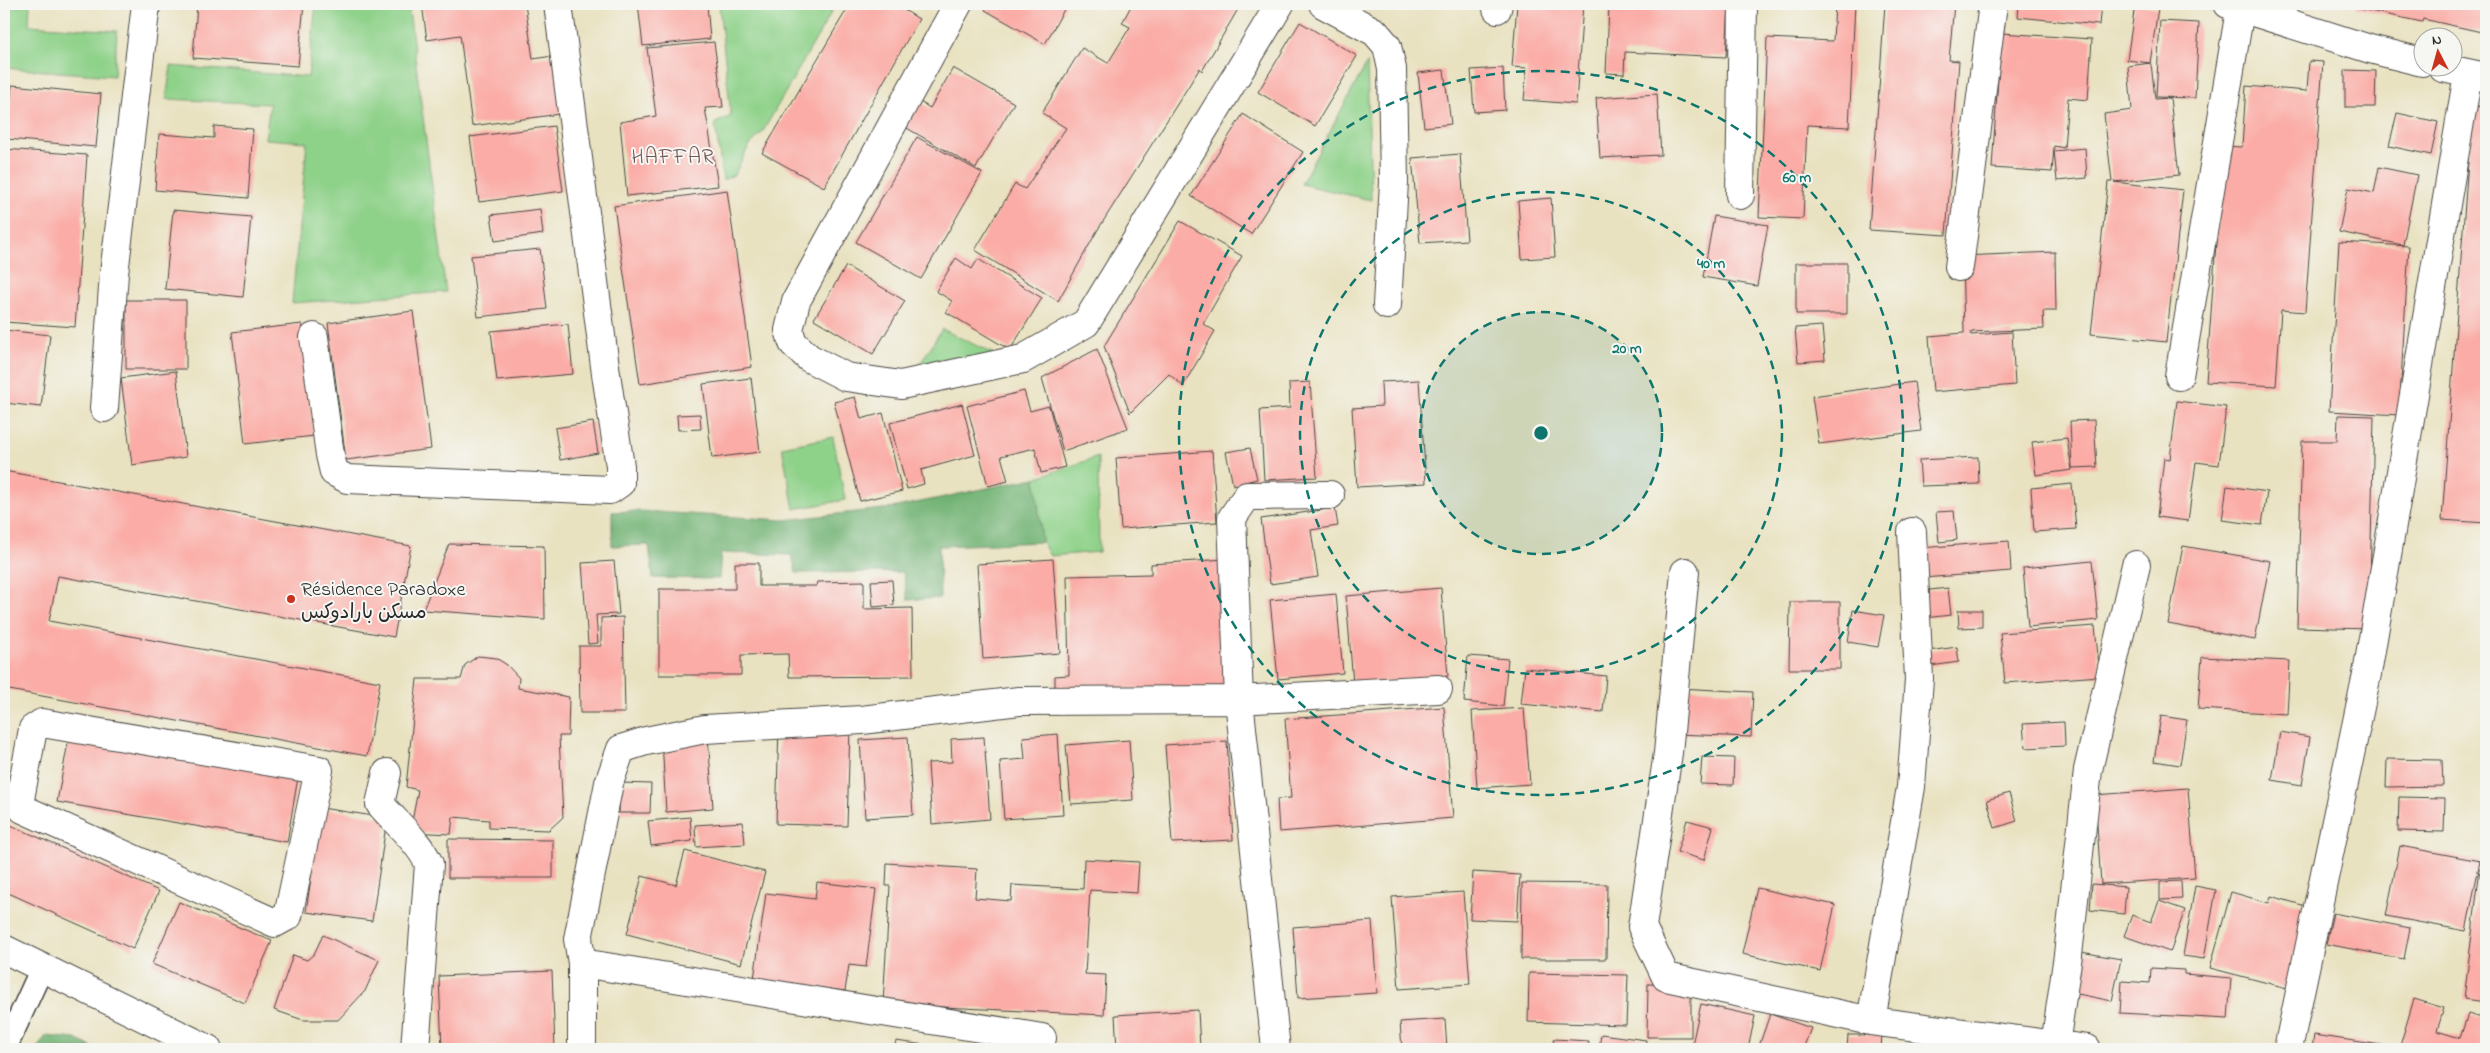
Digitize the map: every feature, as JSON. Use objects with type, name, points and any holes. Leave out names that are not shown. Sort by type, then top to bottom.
[{"type":"street","points":[[104,408],[114,274],[146,4]]},
{"type":"street","points":[[314,336],[330,455],[334,472],[347,479],[610,490],[620,483],[620,466],[606,374],[558,4]]},
{"type":"street","points":[[958,4],[796,301],[789,330],[792,343],[809,358],[846,377],[902,385],[1023,360],[1086,323],[1280,4]]},
{"type":"street","points":[[1323,4],[1375,32],[1387,46],[1392,69],[1394,182],[1387,305]]},
{"type":"street","points":[[1740,195],[1744,4]]},
{"type":"street","points":[[1959,267],[1993,4]]},
{"type":"street","points":[[2178,376],[2236,6],[2370,49],[2412,60]]},
{"type":"street","points":[[2288,1049],[2367,674],[2466,73]]},
{"type":"street","points":[[1276,1049],[1239,700],[1232,518],[1246,496],[1330,495]]},
{"type":"street","points":[[1871,1021],[1911,786],[1919,679],[1912,532]]},
{"type":"street","points":[[2055,1045],[2068,955],[2088,770],[2136,565]]},
{"type":"street","points":[[1686,572],[1668,753],[1642,927],[1666,977],[1871,1021],[2087,1049]]},
{"type":"street","points":[[582,1049],[582,963],[578,939],[609,783],[621,749],[646,741],[705,729],[862,720],[1019,702],[1239,700],[1438,689]]},
{"type":"street","points":[[42,723],[319,770],[288,916],[276,924],[23,810],[20,799],[32,729],[42,723]]},
{"type":"street","points":[[387,773],[380,804],[405,834],[422,850],[429,864],[415,1049]]},
{"type":"street","points":[[4,949],[208,1049]]},
{"type":"street","points":[[582,963],[1042,1038]]},
{"type":"lane","points":[[5,1049],[42,968]]},
{"type":"green space","points":[[4,4],[30,4],[29,25],[117,31],[114,76],[4,68]]},
{"type":"green space","points":[[316,4],[403,4],[409,11],[446,292],[292,303],[307,142],[265,139],[270,104],[166,99],[171,66],[308,77]]},
{"type":"green space","points":[[719,4],[836,4],[762,133],[749,146],[734,175],[723,180],[715,123],[731,116]]},
{"type":"green space","points":[[1367,63],[1371,200],[1301,184]]},
{"type":"green space","points":[[942,329],[1000,357],[920,364]]},
{"type":"green space","points":[[833,437],[845,500],[794,509],[782,447]]},
{"type":"green space","points":[[1098,457],[1099,552],[1050,556],[1042,542],[1035,478]]},
{"type":"green space","points":[[1035,478],[1042,542],[939,546],[940,598],[908,600],[903,572],[796,573],[792,555],[721,553],[719,579],[653,578],[649,545],[612,546],[612,512],[640,511],[784,520],[892,508]]},
{"type":"green space","points":[[46,1036],[76,1039],[95,1049],[37,1049]]},
{"type":"building","points":[[197,4],[304,4],[298,66],[193,58]]},
{"type":"building","points":[[422,4],[525,4],[533,59],[559,55],[567,113],[472,126],[460,35],[427,40]]},
{"type":"building","points":[[638,4],[707,4],[710,39],[643,46]]},
{"type":"building","points":[[850,4],[894,4],[919,19],[824,187],[762,153]]},
{"type":"building","points":[[989,4],[1067,4],[1045,44],[985,10]]},
{"type":"building","points":[[1132,4],[1241,4],[1202,71],[1200,68],[1097,231],[1058,301],[975,250],[1015,184],[1025,189],[1066,128],[1042,113],[1082,48],[1108,63],[1130,27],[1122,23]]},
{"type":"building","points":[[1517,4],[1583,4],[1576,104],[1524,100],[1527,68],[1512,67]]},
{"type":"building","points":[[1630,4],[1729,4],[1726,57],[1625,52],[1624,74],[1606,73],[1609,7],[1630,9]]},
{"type":"building","points":[[1835,4],[1855,4],[1849,127],[1807,125],[1803,219],[1759,217],[1767,38],[1833,41]]},
{"type":"building","points":[[1885,4],[1954,4],[1949,60],[1959,61],[1946,235],[1869,230]]},
{"type":"building","points":[[2019,4],[2101,4],[2099,25],[2018,17]]},
{"type":"building","points":[[2135,4],[2158,8],[2150,63],[2127,60]]},
{"type":"building","points":[[2357,4],[2486,4],[2486,33],[2423,19],[2422,22],[2356,8]]},
{"type":"building","points":[[2160,21],[2199,23],[2195,98],[2156,97]]},
{"type":"building","points":[[1300,22],[1357,56],[1315,126],[1258,92]]},
{"type":"building","points":[[2001,33],[2092,39],[2088,100],[2068,98],[2064,148],[2054,146],[2052,172],[1992,168]]},
{"type":"building","points":[[714,42],[723,107],[705,108],[718,186],[627,196],[620,122],[656,116],[647,48]]},
{"type":"building","points":[[2309,61],[2323,62],[2305,312],[2281,310],[2276,386],[2206,382],[2223,146],[2242,147],[2246,86],[2307,91]]},
{"type":"building","points":[[2151,63],[2155,99],[2170,98],[2179,175],[2114,182],[2183,190],[2166,342],[2091,334],[2108,182],[2112,182],[2104,114],[2132,110],[2128,66]]},
{"type":"building","points":[[953,68],[1014,103],[976,168],[905,127],[920,102],[930,108]]},
{"type":"building","points":[[1503,68],[1505,110],[1474,112],[1471,70]]},
{"type":"building","points":[[1444,70],[1451,124],[1424,127],[1418,73]]},
{"type":"building","points":[[2345,70],[2376,71],[2375,107],[2345,107]]},
{"type":"building","points":[[12,85],[101,94],[96,147],[7,139]]},
{"type":"building","points":[[1657,94],[1661,155],[1600,158],[1596,98]]},
{"type":"building","points":[[2472,106],[2486,107],[2486,523],[2442,520]]},
{"type":"building","points":[[2397,113],[2438,122],[2431,155],[2389,146]]},
{"type":"building","points":[[1243,114],[1303,152],[1251,234],[1191,196]]},
{"type":"building","points":[[214,126],[253,129],[248,198],[155,190],[159,134],[214,138]]},
{"type":"building","points":[[554,126],[563,191],[479,202],[470,137]]},
{"type":"building","points":[[917,137],[982,173],[921,279],[856,242]]},
{"type":"building","points":[[2085,148],[2087,178],[2057,181],[2054,151]]},
{"type":"building","points":[[4,149],[87,155],[75,327],[4,322]]},
{"type":"building","points":[[1460,154],[1467,240],[1420,243],[1412,158]]},
{"type":"building","points":[[2379,167],[2417,175],[2403,245],[2339,232],[2348,188],[2374,193]]},
{"type":"building","points":[[727,190],[752,367],[640,384],[614,206]]},
{"type":"building","points":[[1551,198],[1555,257],[1522,259],[1518,201]]},
{"type":"building","points":[[540,209],[543,234],[495,241],[491,215]]},
{"type":"building","points":[[173,210],[251,217],[243,297],[165,289]]},
{"type":"building","points":[[1714,216],[1768,225],[1757,286],[1703,277]]},
{"type":"building","points":[[1180,221],[1242,256],[1203,324],[1215,331],[1183,386],[1169,374],[1130,413],[1104,346]]},
{"type":"building","points":[[2339,242],[2409,246],[2399,415],[2329,411]]},
{"type":"building","points":[[540,249],[547,309],[478,317],[471,256]]},
{"type":"building","points":[[2055,252],[2056,311],[2043,311],[2044,329],[1971,332],[1971,335],[2012,332],[2015,385],[1933,392],[1929,336],[1964,333],[1962,256]]},
{"type":"building","points":[[956,258],[972,269],[978,259],[1042,298],[1010,350],[946,312],[952,301],[936,291]]},
{"type":"building","points":[[1796,263],[1847,263],[1847,314],[1796,314]]},
{"type":"building","points":[[846,266],[905,301],[873,354],[814,319]]},
{"type":"building","points":[[126,300],[186,300],[186,369],[126,369]]},
{"type":"building","points":[[413,311],[431,449],[346,460],[328,323]]},
{"type":"building","points":[[302,324],[314,436],[245,444],[232,332]]},
{"type":"building","points":[[568,324],[573,374],[497,381],[491,331]]},
{"type":"building","points":[[1822,326],[1825,360],[1798,362],[1795,328]]},
{"type":"building","points":[[4,330],[50,335],[41,407],[4,403]]},
{"type":"building","points":[[1097,349],[1128,428],[1063,451],[1042,378]]},
{"type":"building","points":[[176,371],[186,457],[132,465],[121,378]]},
{"type":"building","points":[[751,378],[760,452],[712,458],[703,384]]},
{"type":"building","points":[[1419,380],[1426,483],[1357,487],[1352,408],[1382,406],[1381,382]]},
{"type":"building","points":[[1310,382],[1317,477],[1264,480],[1260,410],[1290,408],[1289,383]]},
{"type":"building","points":[[1914,382],[1921,431],[1819,444],[1812,396]]},
{"type":"building","points":[[1024,391],[1030,411],[1049,406],[1065,467],[1041,473],[1035,448],[1001,456],[1008,481],[988,486],[967,406]]},
{"type":"building","points":[[855,397],[861,419],[883,413],[902,491],[860,501],[834,402]]},
{"type":"building","points":[[2177,401],[2226,407],[2219,465],[2196,462],[2188,521],[2157,517],[2164,458],[2170,459]]},
{"type":"building","points":[[962,404],[975,455],[921,470],[924,484],[907,489],[890,423]]},
{"type":"building","points":[[700,414],[701,429],[678,430],[677,415]]},
{"type":"building","points":[[2338,415],[2374,416],[2369,629],[2297,627],[2302,441],[2337,441]]},
{"type":"building","points":[[2094,420],[2097,467],[2072,468],[2070,421]]},
{"type":"building","points":[[593,422],[598,453],[560,460],[555,428]]},
{"type":"building","points":[[2067,438],[2072,470],[2036,475],[2032,442]]},
{"type":"building","points":[[1250,448],[1257,479],[1233,485],[1226,452]]},
{"type":"building","points":[[1212,451],[1217,522],[1121,529],[1116,458]]},
{"type":"building","points":[[1978,457],[1979,484],[1921,486],[1919,460]]},
{"type":"building","name":"Résidence Paradoxe مسكن بارادوكس","points":[[4,471],[411,546],[394,637],[58,576],[49,621],[380,682],[367,756],[4,689]]},
{"type":"building","points":[[2072,484],[2076,529],[2034,532],[2031,488]]},
{"type":"building","points":[[2227,486],[2267,492],[2262,525],[2222,520]]},
{"type":"building","points":[[1335,508],[1338,526],[1311,530],[1318,577],[1270,584],[1261,519]]},
{"type":"building","points":[[1954,511],[1957,540],[1939,542],[1936,512]]},
{"type":"building","points":[[2009,541],[2011,571],[1923,578],[1920,548]]},
{"type":"building","points":[[449,544],[544,546],[545,619],[423,610]]},
{"type":"building","points":[[2183,546],[2270,561],[2255,640],[2168,624]]},
{"type":"building","points":[[1241,558],[1244,687],[1055,690],[1055,676],[1069,675],[1067,576],[1151,574],[1151,564]]},
{"type":"building","points":[[1053,559],[1060,653],[983,659],[977,564]]},
{"type":"building","points":[[614,561],[619,614],[596,615],[598,643],[588,644],[582,563]]},
{"type":"building","points":[[2092,561],[2098,620],[2028,627],[2023,568]]},
{"type":"building","points":[[735,563],[759,563],[759,586],[816,586],[817,582],[864,581],[864,609],[912,608],[913,676],[789,677],[788,654],[741,655],[741,675],[659,675],[659,589],[735,589]]},
{"type":"building","points":[[892,580],[894,605],[873,607],[871,581]]},
{"type":"building","points":[[1441,588],[1448,676],[1353,684],[1346,596]]},
{"type":"building","points":[[1948,588],[1951,615],[1924,618],[1921,591]]},
{"type":"building","points":[[1336,594],[1343,673],[1278,679],[1270,600]]},
{"type":"building","points":[[1790,602],[1840,602],[1840,669],[1789,669]]},
{"type":"building","points":[[1853,610],[1884,615],[1878,647],[1848,642]]},
{"type":"building","points":[[1958,610],[1982,610],[1982,627],[1959,628]]},
{"type":"building","points":[[623,617],[625,713],[580,713],[579,646],[601,646],[601,618]]},
{"type":"building","points":[[2095,626],[2100,676],[2005,683],[2000,633]]},
{"type":"building","points":[[1957,647],[1959,662],[1923,667],[1921,652]]},
{"type":"building","points":[[478,656],[496,658],[507,665],[519,678],[518,688],[569,697],[568,736],[559,736],[563,817],[549,830],[489,828],[489,820],[453,817],[451,834],[410,832],[418,790],[406,787],[417,679],[461,679],[465,665]]},
{"type":"building","points":[[1468,656],[1508,659],[1503,706],[1464,702]]},
{"type":"building","points":[[2202,657],[2290,661],[2287,714],[2198,709]]},
{"type":"building","points":[[1525,668],[1606,676],[1603,712],[1521,704]]},
{"type":"building","points":[[1679,688],[1753,692],[1751,737],[1676,734]]},
{"type":"building","points":[[1444,707],[1453,818],[1279,832],[1277,799],[1291,798],[1285,719]]},
{"type":"building","points":[[1524,708],[1530,784],[1477,788],[1472,711]]},
{"type":"building","points":[[2161,716],[2187,720],[2180,765],[2154,761]]},
{"type":"building","points":[[2064,722],[2065,746],[2025,748],[2023,724]]},
{"type":"building","points":[[779,727],[850,729],[847,826],[776,824]]},
{"type":"building","points":[[2280,732],[2310,737],[2302,785],[2272,780]]},
{"type":"building","points":[[1058,734],[1063,815],[1004,819],[1000,761],[1025,759],[1023,737]]},
{"type":"building","points":[[708,736],[713,808],[666,812],[662,739]]},
{"type":"building","points":[[69,737],[298,777],[287,842],[57,802]]},
{"type":"building","points":[[908,737],[913,815],[865,818],[860,740]]},
{"type":"building","points":[[984,737],[990,819],[932,824],[928,763],[952,762],[951,739]]},
{"type":"building","points":[[1129,740],[1133,800],[1071,804],[1066,745]]},
{"type":"building","points":[[1227,741],[1233,840],[1172,843],[1165,745]]},
{"type":"building","points":[[1702,757],[1734,758],[1733,785],[1700,784]]},
{"type":"building","points":[[2387,759],[2442,760],[2443,786],[2386,787]]},
{"type":"building","points":[[620,783],[651,784],[650,813],[619,813]]},
{"type":"building","points":[[2188,788],[2195,878],[2101,884],[2095,795]]},
{"type":"building","points":[[2009,793],[2017,821],[1995,828],[1987,800]]},
{"type":"building","points":[[2399,797],[2445,798],[2444,832],[2398,831]]},
{"type":"building","points":[[321,808],[387,818],[372,921],[306,912]]},
{"type":"building","points":[[690,817],[692,841],[651,846],[648,821]]},
{"type":"building","points":[[1687,820],[1713,827],[1704,860],[1677,852]]},
{"type":"building","points":[[743,822],[745,844],[696,847],[695,825]]},
{"type":"building","points":[[6,823],[159,891],[133,949],[4,891],[4,828]]},
{"type":"building","points":[[448,839],[553,840],[553,878],[448,878]]},
{"type":"building","points":[[2400,846],[2480,861],[2466,931],[2386,916]]},
{"type":"building","points":[[685,851],[765,872],[741,964],[627,934],[642,876],[676,885]]},
{"type":"building","points":[[1084,859],[1139,862],[1137,893],[1090,890],[1085,974],[1106,975],[1104,1015],[883,1004],[890,886],[886,886],[887,863],[977,869],[975,898],[1011,901],[1012,885],[1083,889]]},
{"type":"building","points":[[2480,868],[2486,869],[2486,1002],[2464,999]]},
{"type":"building","points":[[1473,872],[1520,875],[1517,921],[1470,919]]},
{"type":"building","points":[[2181,881],[2182,899],[2160,900],[2160,882]]},
{"type":"building","points":[[817,882],[876,889],[866,967],[849,965],[845,991],[754,979],[766,893],[815,899]]},
{"type":"building","points":[[1522,883],[1607,884],[1606,959],[1521,959]]},
{"type":"building","points":[[2092,884],[2126,887],[2124,914],[2090,910]]},
{"type":"building","points":[[2195,886],[2216,890],[2204,959],[2183,956]]},
{"type":"building","points":[[1757,888],[1835,905],[1820,971],[1742,954]]},
{"type":"building","points":[[1463,892],[1470,984],[1399,989],[1392,897]]},
{"type":"building","points":[[2231,892],[2269,903],[2271,896],[2309,907],[2287,988],[2210,968]]},
{"type":"building","points":[[2159,901],[2185,910],[2170,952],[2124,936],[2132,915],[2151,922]]},
{"type":"building","points":[[179,902],[272,941],[245,1003],[152,964]]},
{"type":"building","points":[[2333,913],[2410,928],[2404,959],[2326,944]]},
{"type":"building","points":[[1372,921],[1377,993],[1298,998],[1293,927]]},
{"type":"building","points":[[323,935],[379,960],[365,991],[338,1020],[303,1020],[274,1010],[293,955],[307,960],[314,954]]},
{"type":"building","points":[[2081,952],[2121,959],[2112,1001],[2073,993]]},
{"type":"building","points":[[2151,968],[2184,970],[2184,974],[2231,978],[2228,1019],[2120,1013],[2122,981],[2150,983]]},
{"type":"building","points":[[552,971],[555,1049],[442,1049],[439,976]]},
{"type":"building","points":[[1529,973],[1628,975],[1626,1025],[1528,1022]]},
{"type":"building","points":[[1648,984],[1691,985],[1691,1037],[1647,1037]]},
{"type":"building","points":[[2414,999],[2444,1008],[2437,1031],[2460,1038],[2468,1014],[2486,1019],[2486,1030],[2480,1049],[2399,1049]]},
{"type":"building","points":[[1701,1004],[1755,1016],[1748,1049],[1691,1049]]},
{"type":"building","points":[[1198,1010],[1200,1049],[1117,1049],[1115,1015]]},
{"type":"building","points":[[1770,1014],[1811,1028],[1803,1049],[1758,1049]]},
{"type":"building","points":[[1445,1019],[1447,1049],[1402,1049],[1400,1022]]},
{"type":"building","points":[[1601,1034],[1646,1040],[1645,1049],[1599,1049]]},
{"type":"building","points":[[1848,1035],[1882,1035],[1881,1049],[1847,1049]]},
{"type":"building","points":[[2314,1035],[2388,1046],[2388,1049],[2312,1049]]},
{"type":"building","points":[[1554,1039],[1589,1041],[1588,1049],[1553,1049]]},
{"type":"building","points":[[896,1041],[946,1048],[946,1049],[894,1049]]},
{"type":"place","name":"Résidence Paradoxe مسكن بارادوكس","points":[[291,599]]},
{"type":"district","name":"HAFFAR","points":[[673,156]]}]
